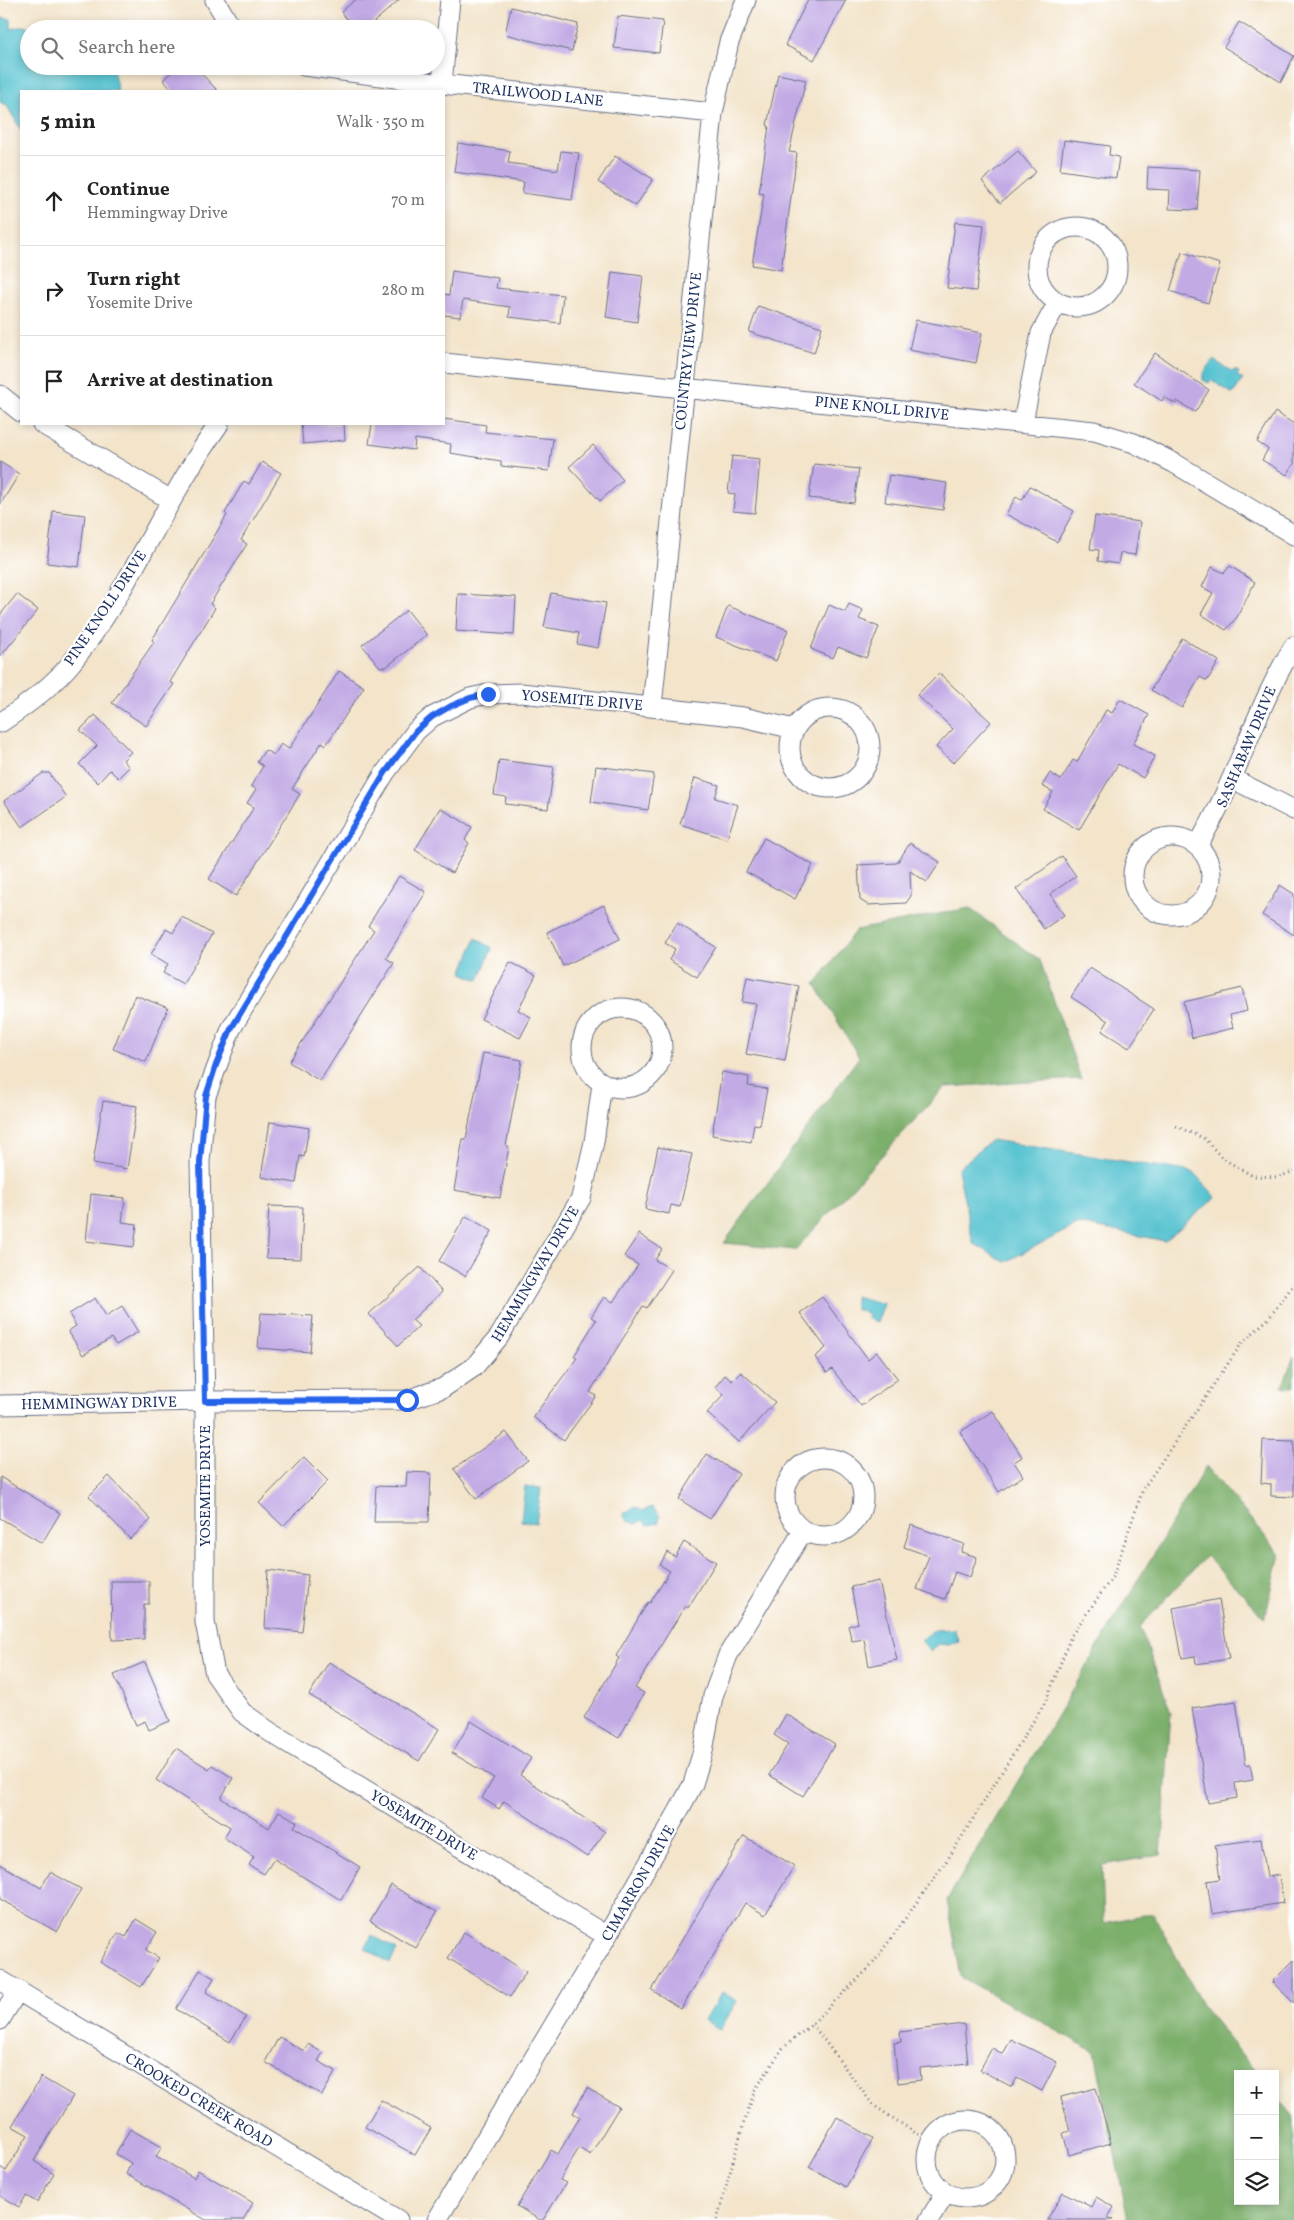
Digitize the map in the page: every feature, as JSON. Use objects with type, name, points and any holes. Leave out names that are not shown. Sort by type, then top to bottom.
[{"type":"street","points":[[215,0],[227,20]]},
{"type":"street","points":[[445,52],[450,0]]},
{"type":"street","name":"COUNTRY VIEW DRIVE","points":[[652,706],[713,113],[729,42],[746,0]]},
{"type":"street","name":"TRAILWOOD LANE","points":[[373,75],[713,113]]},
{"type":"street","points":[[442,84],[443,75]]},
{"type":"street","points":[[1072,228],[1085,228],[1096,232],[1107,241],[1114,253],[1117,267],[1114,280],[1108,292],[1097,302],[1084,307],[1071,307],[1058,302],[1048,295],[1040,284],[1037,272],[1042,248],[1050,238],[1060,231],[1072,228]]},
{"type":"street","points":[[1023,422],[1041,333],[1058,302]]},
{"type":"street","name":"PINE KNOLL DRIVE","points":[[445,363],[1023,422],[1094,431],[1134,443],[1174,463],[1294,534]]},
{"type":"street","points":[[0,395],[20,411]]},
{"type":"street","points":[[44,425],[171,500]]},
{"type":"street","name":"PINE KNOLL DRIVE","points":[[0,723],[26,706],[72,662],[130,577],[171,500],[218,425]]},
{"type":"street","name":"SASHABAW DRIVE","points":[[1197,846],[1217,815],[1234,779],[1252,727],[1280,668],[1294,646]]},
{"type":"street","name":"YOSEMITE DRIVE","points":[[607,1936],[270,1732],[242,1712],[215,1674],[205,1622],[205,1401],[200,1162],[206,1096],[231,1029],[385,773],[416,731],[432,717],[470,698],[488,694],[521,693],[743,717],[794,729]]},
{"type":"street","points":[[838,708],[848,712],[857,718],[868,736],[870,746],[865,767],[859,775],[842,787],[821,788],[811,784],[795,770],[791,760],[790,739],[794,729],[804,717],[818,709],[838,708]]},
{"type":"street","points":[[1234,779],[1294,810]]},
{"type":"street","points":[[1174,837],[1187,840],[1197,846],[1206,856],[1211,869],[1211,882],[1207,895],[1199,905],[1188,912],[1175,916],[1162,914],[1150,909],[1140,900],[1134,882],[1135,863],[1141,852],[1150,844],[1162,838],[1174,837]]},
{"type":"street","points":[[624,1008],[638,1011],[649,1018],[658,1030],[662,1053],[658,1066],[651,1077],[628,1089],[615,1089],[602,1084],[591,1076],[584,1064],[581,1051],[582,1037],[588,1025],[598,1015],[610,1009],[624,1008]]},
{"type":"street","name":"HEMMINGWAY DRIVE","points":[[0,1405],[407,1400],[443,1388],[474,1367],[499,1337],[580,1198],[594,1142],[602,1084]]},
{"type":"street","points":[[814,1459],[834,1460],[844,1464],[852,1470],[862,1488],[863,1498],[857,1517],[843,1532],[833,1535],[823,1536],[804,1531],[789,1516],[786,1507],[784,1497],[790,1477],[805,1463],[814,1459]]},
{"type":"street","name":"CIMARRON DRIVE","points":[[437,2220],[607,1936],[693,1784],[703,1751],[715,1688],[728,1655],[804,1531]]},
{"type":"street","name":"CROOKED CREEK ROAD","points":[[0,1980],[398,2220]]},
{"type":"street","points":[[0,2020],[18,1990]]},
{"type":"street","points":[[968,2120],[987,2126],[995,2132],[1004,2150],[1004,2170],[993,2188],[975,2197],[955,2197],[946,2193],[932,2178],[927,2158],[931,2143],[940,2131],[948,2125],[968,2120]]},
{"type":"street","points":[[929,2220],[946,2193]]},
{"type":"path","points":[[1176,1126],[1205,1139],[1222,1158],[1253,1176],[1279,1177],[1294,1171]]},
{"type":"path","points":[[717,2220],[744,2122],[755,2090],[782,2048],[812,2024],[872,1965],[950,1856],[1046,1701],[1071,1636],[1113,1576],[1143,1489],[1242,1343],[1268,1318],[1294,1284]]},
{"type":"path","points":[[812,2024],[873,2105],[931,2143]]},
{"type":"green space","points":[[969,908],[1040,960],[1081,1079],[945,1087],[795,1250],[724,1243],[859,1057],[815,984],[856,930]]},
{"type":"green space","points":[[1294,1356],[1294,1387],[1282,1387]]},
{"type":"green space","points":[[1206,1466],[1280,1554],[1265,1618],[1206,1556],[1140,1627],[1171,1712],[1161,1855],[1102,1865],[1104,1923],[1153,1913],[1202,2005],[1255,2070],[1234,2070],[1234,2205],[1279,2205],[1279,2100],[1294,2118],[1294,2220],[1128,2220],[1095,2052],[961,1977],[947,1900]]},
{"type":"water","points":[[0,18],[11,19],[11,29],[20,27],[20,75],[114,75],[118,90],[20,90],[20,128],[7,106],[0,102]]},
{"type":"water","points":[[1213,360],[1233,372],[1234,370],[1239,372],[1237,376],[1243,379],[1233,394],[1211,380],[1209,383],[1203,380],[1203,374]]},
{"type":"water","points":[[476,938],[492,948],[479,980],[462,973]]},
{"type":"water","points":[[991,1140],[1193,1172],[1216,1197],[1165,1241],[1079,1224],[1005,1262],[973,1243],[958,1169]]},
{"type":"water","points":[[855,1296],[884,1304],[877,1323],[867,1318],[869,1314],[855,1309]]},
{"type":"water","points":[[525,1486],[541,1488],[536,1523],[521,1521]]},
{"type":"water","points":[[635,1507],[643,1511],[652,1507],[660,1516],[658,1523],[648,1525],[642,1520],[636,1524],[627,1521],[623,1514]]},
{"type":"water","points":[[954,1629],[959,1642],[948,1645],[939,1644],[930,1651],[921,1640],[934,1630]]},
{"type":"water","points":[[372,1935],[397,1950],[390,1963],[365,1948]]},
{"type":"water","points":[[722,1992],[737,2001],[720,2030],[704,2020]]},
{"type":"building","points":[[355,0],[399,0],[376,20],[348,20],[341,12]]},
{"type":"building","points":[[808,0],[846,0],[814,60],[785,45]]},
{"type":"building","points":[[511,7],[578,24],[572,51],[505,34]]},
{"type":"building","points":[[618,16],[663,21],[659,53],[614,48]]},
{"type":"building","points":[[1239,22],[1294,56],[1281,82],[1224,47]]},
{"type":"building","points":[[778,74],[806,80],[789,152],[797,153],[781,270],[752,265],[764,194],[759,193],[769,126],[767,125]]},
{"type":"building","points":[[168,75],[203,75],[217,90],[172,90],[163,80]]},
{"type":"building","points":[[1064,140],[1110,146],[1109,155],[1119,157],[1116,178],[1060,170]]},
{"type":"building","points":[[458,143],[510,151],[508,163],[558,170],[561,151],[579,153],[572,200],[522,193],[524,182],[454,172]]},
{"type":"building","points":[[1018,151],[1036,172],[1000,203],[982,181]]},
{"type":"building","points":[[615,156],[653,179],[636,206],[598,182]]},
{"type":"building","points":[[1148,167],[1200,170],[1197,210],[1169,209],[1170,190],[1147,189]]},
{"type":"building","points":[[955,222],[984,225],[976,291],[947,288]]},
{"type":"building","points":[[1182,252],[1220,264],[1208,303],[1170,291]]},
{"type":"building","points":[[452,271],[498,278],[496,288],[563,295],[560,323],[509,317],[510,307],[463,300],[460,317],[445,315],[445,294],[449,295]]},
{"type":"building","points":[[612,272],[643,276],[637,322],[606,317]]},
{"type":"building","points":[[758,306],[822,327],[814,353],[749,332]]},
{"type":"building","points":[[916,320],[982,333],[976,363],[909,350]]},
{"type":"building","points":[[1155,353],[1209,390],[1195,412],[1177,401],[1176,404],[1164,397],[1162,401],[1134,383]]},
{"type":"building","points":[[1275,412],[1294,424],[1294,464],[1287,475],[1262,460],[1268,449],[1257,442]]},
{"type":"building","points":[[445,419],[486,425],[485,432],[553,439],[549,471],[501,466],[501,461],[450,453],[451,444],[415,439],[414,450],[369,444],[372,425],[445,425]]},
{"type":"building","points":[[301,425],[344,425],[345,440],[303,444]]},
{"type":"building","points":[[593,445],[623,480],[600,501],[569,467]]},
{"type":"building","points":[[732,456],[760,459],[755,513],[733,511],[735,494],[728,493]]},
{"type":"building","points":[[0,462],[19,474],[0,505]]},
{"type":"building","points":[[262,462],[281,473],[241,540],[247,544],[210,604],[215,608],[170,682],[174,684],[146,726],[112,703],[154,642],[152,640],[227,515],[225,513],[244,481],[249,484]]},
{"type":"building","points":[[814,464],[859,469],[854,503],[809,498]]},
{"type":"building","points":[[889,475],[947,483],[943,510],[885,502]]},
{"type":"building","points":[[1030,486],[1074,511],[1057,542],[1006,514],[1016,497],[1022,500]]},
{"type":"building","points":[[53,511],[85,515],[79,567],[47,563]]},
{"type":"building","points":[[1095,516],[1140,522],[1135,555],[1120,553],[1118,564],[1098,561],[1099,550],[1090,549]]},
{"type":"building","points":[[1230,566],[1255,582],[1237,617],[1226,630],[1201,614],[1213,593],[1202,587],[1212,567],[1224,573]]},
{"type":"building","points":[[551,593],[606,603],[598,648],[577,644],[579,633],[544,627]]},
{"type":"building","points":[[17,594],[38,610],[0,657],[0,615]]},
{"type":"building","points":[[458,594],[516,597],[514,635],[456,631]]},
{"type":"building","points":[[849,604],[863,610],[859,619],[879,627],[866,658],[838,647],[833,658],[811,649],[829,605],[845,612]]},
{"type":"building","points":[[728,606],[788,630],[776,661],[716,637]]},
{"type":"building","points":[[407,610],[427,635],[386,667],[380,667],[362,645]]},
{"type":"building","points":[[1182,638],[1219,661],[1207,681],[1200,677],[1182,708],[1151,690]]},
{"type":"building","points":[[339,671],[364,687],[326,745],[322,742],[292,789],[300,794],[236,896],[209,879],[254,807],[247,803],[256,789],[251,786],[263,766],[257,762],[265,750],[274,755],[281,744],[289,749]]},
{"type":"building","points":[[939,673],[991,722],[953,763],[936,747],[953,729],[917,695]]},
{"type":"building","points":[[1120,699],[1149,715],[1133,744],[1155,756],[1143,778],[1118,764],[1079,830],[1043,809],[1053,792],[1042,786],[1050,773],[1061,780],[1073,760],[1077,762],[1106,710],[1112,713]]},
{"type":"building","points":[[95,715],[131,752],[123,760],[129,767],[118,778],[110,770],[98,783],[79,764],[97,746],[80,730]]},
{"type":"building","points":[[499,760],[554,767],[548,809],[505,804],[506,797],[494,795]]},
{"type":"building","points":[[596,766],[654,774],[648,810],[591,802]]},
{"type":"building","points":[[43,773],[49,773],[66,797],[22,827],[4,801]]},
{"type":"building","points":[[695,778],[719,785],[715,798],[738,805],[727,839],[680,824]]},
{"type":"building","points":[[440,808],[472,827],[465,840],[469,843],[452,873],[415,850]]},
{"type":"building","points":[[764,838],[813,865],[795,899],[746,872]]},
{"type":"building","points":[[910,843],[940,862],[927,882],[910,871],[911,896],[906,903],[868,905],[860,900],[858,865],[897,863]]},
{"type":"building","points":[[1062,856],[1076,876],[1050,894],[1064,915],[1044,929],[1016,889]]},
{"type":"building","points":[[399,876],[426,892],[386,958],[394,963],[320,1081],[289,1062],[374,930],[368,926]]},
{"type":"building","points":[[1280,885],[1294,894],[1294,935],[1262,915]]},
{"type":"building","points":[[604,905],[620,939],[563,966],[547,932]]},
{"type":"building","points":[[182,917],[212,934],[183,984],[163,973],[168,964],[151,954],[166,929],[173,933]]},
{"type":"building","points":[[677,923],[716,947],[697,977],[669,960],[675,949],[665,943]]},
{"type":"building","points":[[510,962],[536,975],[518,1010],[531,1017],[520,1038],[481,1019]]},
{"type":"building","points":[[1090,968],[1154,1009],[1129,1048],[1102,1031],[1108,1021],[1071,997]]},
{"type":"building","points":[[747,977],[799,986],[785,1061],[746,1054],[756,1004],[742,1002]]},
{"type":"building","points":[[1242,988],[1247,1011],[1230,1015],[1233,1028],[1192,1038],[1184,1002]]},
{"type":"building","points":[[135,995],[168,1008],[146,1062],[113,1049]]},
{"type":"building","points":[[483,1053],[522,1060],[506,1146],[509,1147],[500,1198],[454,1190],[463,1139],[466,1139]]},
{"type":"building","points":[[722,1072],[749,1077],[748,1086],[767,1089],[760,1125],[754,1124],[751,1142],[712,1135]]},
{"type":"building","points":[[103,1101],[137,1106],[127,1169],[93,1163]]},
{"type":"building","points":[[270,1122],[309,1128],[304,1157],[300,1156],[296,1183],[261,1177]]},
{"type":"building","points":[[658,1147],[692,1154],[680,1207],[671,1205],[669,1214],[645,1209]]},
{"type":"building","points":[[91,1194],[125,1198],[122,1222],[137,1224],[134,1247],[86,1241]]},
{"type":"building","points":[[269,1206],[303,1207],[301,1259],[266,1258]]},
{"type":"building","points":[[466,1216],[492,1231],[465,1276],[439,1261]]},
{"type":"building","points":[[639,1234],[662,1249],[655,1260],[672,1270],[647,1308],[643,1306],[590,1392],[596,1396],[564,1440],[533,1417],[577,1358],[574,1356],[596,1320],[591,1317],[604,1297],[613,1302],[638,1265],[624,1256]]},
{"type":"building","points":[[420,1267],[442,1292],[412,1320],[419,1326],[398,1346],[369,1314]]},
{"type":"building","points":[[822,1297],[868,1359],[877,1352],[898,1379],[861,1406],[832,1369],[827,1373],[815,1357],[826,1348],[800,1313]]},
{"type":"building","points":[[95,1298],[106,1316],[122,1306],[138,1332],[116,1345],[111,1338],[83,1355],[68,1331],[76,1326],[69,1314]]},
{"type":"building","points":[[261,1313],[313,1316],[310,1352],[258,1348]]},
{"type":"building","points":[[741,1372],[775,1402],[739,1442],[707,1413],[724,1395],[715,1387],[725,1375],[732,1381]]},
{"type":"building","points":[[993,1411],[1022,1457],[1014,1462],[1023,1476],[999,1492],[960,1432]]},
{"type":"building","points":[[506,1432],[528,1461],[476,1499],[454,1469]]},
{"type":"building","points":[[1263,1440],[1294,1441],[1294,1497],[1271,1496],[1271,1484],[1261,1483]]},
{"type":"building","points":[[707,1454],[739,1474],[710,1519],[679,1499]]},
{"type":"building","points":[[304,1457],[328,1481],[283,1526],[259,1503]]},
{"type":"building","points":[[407,1472],[431,1473],[429,1522],[374,1522],[376,1486],[406,1487]]},
{"type":"building","points":[[109,1476],[151,1520],[130,1539],[89,1496]]},
{"type":"building","points":[[0,1477],[60,1513],[42,1543],[0,1518]]},
{"type":"building","points":[[911,1525],[964,1544],[961,1552],[977,1557],[970,1577],[955,1572],[945,1599],[917,1589],[929,1556],[904,1547]]},
{"type":"building","points":[[684,1542],[716,1562],[688,1608],[685,1606],[635,1688],[644,1693],[619,1738],[584,1718],[619,1658],[616,1656],[648,1602],[650,1603],[670,1571],[660,1565],[667,1552],[675,1557]]},
{"type":"building","points":[[268,1570],[308,1575],[302,1632],[265,1628]]},
{"type":"building","points":[[111,1581],[149,1581],[149,1604],[144,1604],[144,1639],[112,1640]]},
{"type":"building","points":[[879,1581],[897,1660],[869,1666],[864,1639],[852,1641],[848,1626],[858,1623],[851,1587]]},
{"type":"building","points":[[1219,1599],[1229,1659],[1196,1664],[1195,1656],[1182,1658],[1173,1608]]},
{"type":"building","points":[[145,1662],[170,1721],[149,1730],[145,1721],[136,1725],[114,1675]]},
{"type":"building","points":[[329,1662],[439,1729],[419,1761],[309,1695]]},
{"type":"building","points":[[1236,1701],[1246,1765],[1250,1764],[1253,1780],[1235,1783],[1237,1798],[1208,1803],[1192,1708]]},
{"type":"building","points":[[786,1714],[835,1744],[803,1796],[769,1775],[788,1744],[774,1735]]},
{"type":"building","points":[[471,1721],[531,1758],[520,1775],[605,1832],[587,1857],[504,1801],[499,1809],[482,1798],[494,1778],[452,1753]]},
{"type":"building","points":[[176,1748],[209,1769],[212,1765],[233,1778],[221,1798],[269,1828],[279,1811],[297,1822],[294,1827],[360,1867],[341,1900],[274,1859],[264,1874],[249,1865],[254,1857],[224,1838],[230,1827],[156,1780]]},
{"type":"building","points":[[744,1836],[794,1866],[765,1915],[745,1903],[681,2009],[652,1990]]},
{"type":"building","points":[[1261,1839],[1267,1877],[1279,1875],[1283,1903],[1212,1914],[1207,1881],[1220,1879],[1215,1845]]},
{"type":"building","points":[[0,1864],[41,1888],[50,1872],[81,1889],[57,1932],[0,1899]]},
{"type":"building","points":[[391,1885],[437,1912],[416,1948],[370,1921]]},
{"type":"building","points":[[136,1919],[157,1932],[146,1950],[159,1958],[141,1987],[100,1962],[118,1933],[126,1937]]},
{"type":"building","points":[[464,1932],[526,1972],[510,1997],[448,1958]]},
{"type":"building","points":[[1294,1960],[1294,2003],[1272,1982]]},
{"type":"building","points":[[200,1970],[214,1978],[206,1992],[246,2017],[230,2042],[176,2009]]},
{"type":"building","points":[[964,2024],[968,2063],[920,2068],[921,2080],[898,2083],[894,2043],[901,2042],[900,2032]]},
{"type":"building","points":[[279,2037],[304,2051],[308,2044],[323,2053],[318,2061],[336,2071],[322,2095],[265,2062]]},
{"type":"building","points":[[1011,2039],[1057,2062],[1042,2091],[1017,2078],[1012,2087],[980,2070],[992,2048],[1003,2054]]},
{"type":"building","points":[[41,2077],[73,2096],[34,2161],[54,2174],[37,2202],[26,2196],[19,2207],[0,2196],[0,2167],[6,2171],[28,2135],[12,2126]]},
{"type":"building","points":[[587,2088],[619,2107],[590,2155],[579,2148],[560,2180],[566,2183],[543,2220],[540,2220],[517,2206],[551,2150],[558,2154],[580,2117],[573,2113]]},
{"type":"building","points":[[1096,2088],[1111,2143],[1069,2155],[1063,2133],[1070,2131],[1061,2097]]},
{"type":"building","points":[[381,2100],[431,2128],[415,2155],[365,2127]]},
{"type":"building","points":[[837,2117],[873,2138],[846,2187],[809,2167]]},
{"type":"building","points":[[130,2129],[162,2147],[156,2156],[194,2178],[198,2170],[253,2203],[243,2220],[206,2220],[126,2174],[131,2163],[116,2154]]},
{"type":"building","points":[[1063,2192],[1091,2207],[1096,2197],[1114,2207],[1108,2217],[1113,2220],[1047,2220]]},
{"type":"route","points":[[407,1400],[205,1401],[200,1162],[206,1096],[231,1029],[385,773],[416,731],[432,717],[470,698],[488,694]]}]
